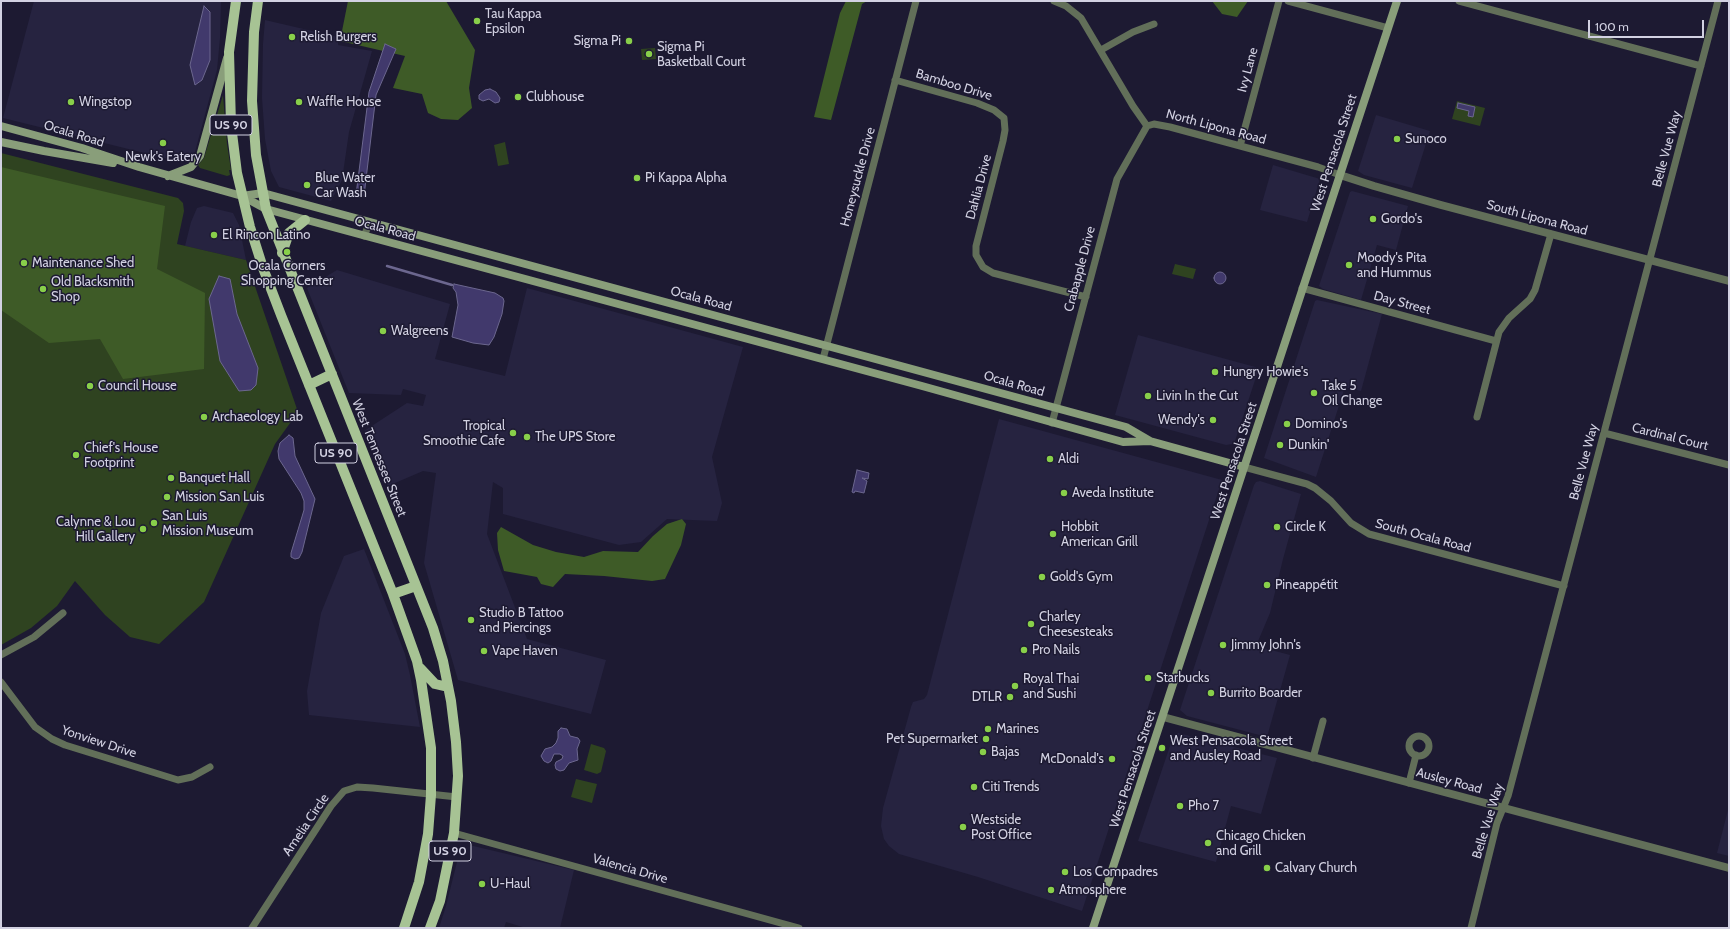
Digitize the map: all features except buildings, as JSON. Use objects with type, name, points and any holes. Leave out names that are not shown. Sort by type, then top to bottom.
[{"type":"main road","name":"US 90","points":[[236,1],[229,52],[230,125],[237,174],[242,196],[263,268],[393,594],[418,667],[428,714],[431,748],[432,795],[428,834],[419,882],[404,928]]},
{"type":"main road","name":"West Tennessee Street","points":[[258,1],[252,64],[252,101],[256,155],[266,209],[282,253],[433,628],[443,661],[448,687],[456,742],[457,797],[454,834],[440,901],[430,928]]},
{"type":"main road","name":"West Pensacola Street","points":[[1093,928],[1397,1]]},
{"type":"main road","points":[[168,176],[191,167],[200,156],[229,52]]},
{"type":"main road","points":[[3,142],[4,127]]},
{"type":"main road","name":"Ocala Road","points":[[4,127],[82,148],[168,176],[242,196],[266,209],[305,220],[823,359],[1123,442],[1150,441]]},
{"type":"main road","name":"Ocala Road","points":[[3,142],[44,151],[139,167]]},
{"type":"main road","points":[[80,157],[82,148]]},
{"type":"main road","name":"Ocala Road","points":[[242,196],[263,193],[827,345],[1126,426],[1150,441],[1244,467]]},
{"type":"main road","points":[[282,253],[289,233],[305,220]]},
{"type":"main road","points":[[309,385],[332,374]]},
{"type":"main road","points":[[393,594],[416,586]]},
{"type":"main road","points":[[418,667],[436,684],[448,687]]},
{"type":"street","name":"Honeysuckle Drive","points":[[823,359],[916,1]]},
{"type":"street","name":"North Lipona Road","points":[[1054,1],[1066,6],[1081,18],[1133,106],[1147,126],[1154,124],[1318,167],[1340,175]]},
{"type":"street","name":"Ivy Lane","points":[[1240,146],[1279,1]]},
{"type":"street","points":[[1288,1],[1388,28]]},
{"type":"street","points":[[1459,1],[1701,66]]},
{"type":"street","name":"Belle Vue Way","points":[[1472,928],[1497,823],[1508,796],[1718,1]]},
{"type":"street","points":[[1101,50],[1133,32],[1154,24]]},
{"type":"street","name":"Bamboo Drive","points":[[895,80],[977,103],[994,110],[1004,118]]},
{"type":"street","name":"Dahlia Drive","points":[[1004,118],[1006,130],[976,246],[976,255],[986,270],[993,273],[1086,297]]},
{"type":"street","name":"Crabapple Drive","points":[[1052,423],[1117,179],[1147,126]]},
{"type":"street","name":"South Lipona Road","points":[[1340,175],[1419,199],[1729,281]]},
{"type":"street","points":[[364,236],[370,222]]},
{"type":"street","points":[[1478,417],[1496,340],[1502,326],[1526,303],[1535,290],[1551,234]]},
{"type":"street","name":"Day Street","points":[[1302,288],[1496,340]]},
{"type":"street","name":"Cardinal Court","points":[[1604,433],[1729,465]]},
{"type":"street","name":"South Ocala Road","points":[[1244,467],[1307,484],[1315,488],[1331,501],[1350,523],[1369,534],[1564,586]]},
{"type":"street","points":[[1,655],[34,637],[63,613]]},
{"type":"street","name":"Yonview Drive","points":[[1,682],[35,727],[52,739],[65,745],[178,780],[192,777],[210,767]]},
{"type":"street","name":"Ausley Road","points":[[1162,717],[1729,868]]},
{"type":"street","points":[[1314,758],[1323,721]]},
{"type":"street","points":[[1409,783],[1416,755]]},
{"type":"street","name":"Amelia Circle","points":[[252,928],[331,806],[344,791],[357,787],[457,797]]},
{"type":"street","name":"Valencia Drive","points":[[454,834],[800,928]]},
{"type":"shaded area","points":[[34,1],[221,1],[217,70],[195,152],[190,159],[181,162],[3,118]]},
{"type":"shaded area","points":[[204,6],[210,12],[210,60],[202,80],[195,85],[190,65]]},
{"type":"shaded area","points":[[265,20],[338,37],[338,45],[372,51],[349,132],[342,180],[331,201],[279,187],[271,171],[265,139],[262,98]]},
{"type":"shaded area","points":[[385,44],[396,49],[376,95],[364,196],[356,195],[369,92]]},
{"type":"shaded area","points":[[490,89],[496,92],[500,98],[499,102],[495,103],[489,99],[483,101],[479,99],[479,95],[485,90]]},
{"type":"shaded area","points":[[1458,103],[1475,107],[1473,117],[1468,116],[1469,111],[1457,108]]},
{"type":"shaded area","points":[[1376,115],[1430,131],[1412,188],[1364,175],[1358,171]]},
{"type":"shaded area","points":[[1273,165],[1320,179],[1307,222],[1260,210]]},
{"type":"shaded area","points":[[1352,191],[1408,206],[1396,250],[1377,245],[1361,300],[1323,289],[1319,286],[1350,192]]},
{"type":"shaded area","name":"El Rincon Latino","points":[[204,206],[233,213],[239,225],[246,260],[185,246],[191,222],[197,208]]},
{"type":"shaded area","points":[[337,270],[450,304],[435,359],[505,376],[527,288],[743,347],[712,457],[722,503],[717,521],[667,519],[641,542],[619,545],[503,514],[503,488],[493,482],[487,534],[527,639],[606,660],[591,714],[458,680],[424,563],[436,473],[423,471],[388,486],[364,431],[407,403],[423,406],[426,395],[403,389],[401,395],[349,393],[307,288]]},
{"type":"shaded area","points":[[1218,272],[1222,272],[1226,278],[1222,284],[1218,284],[1214,280],[1214,276]]},
{"type":"shaded area","points":[[219,276],[230,279],[237,314],[258,368],[256,385],[251,390],[239,391],[220,361],[209,299]]},
{"type":"shaded area","points":[[454,284],[495,293],[503,298],[502,314],[494,337],[489,345],[473,343],[452,337],[458,305],[456,292],[453,288]]},
{"type":"shaded area","points":[[1317,300],[1382,314],[1361,391],[1345,387],[1316,477],[1264,458],[1315,301]]},
{"type":"shaded area","points":[[1138,335],[1259,368],[1235,441],[1232,444],[1226,445],[1115,415]]},
{"type":"shaded area","points":[[999,419],[1222,480],[1082,911],[978,877],[899,854],[889,846],[884,839],[881,826],[883,808],[911,707],[913,702],[924,699],[927,695]]},
{"type":"shaded area","points":[[289,435],[293,438],[295,456],[315,499],[302,552],[299,558],[295,559],[291,557],[291,553],[304,510],[304,501],[301,493],[279,459],[278,451],[280,443]]},
{"type":"shaded area","points":[[857,470],[869,473],[868,479],[862,478],[867,481],[864,493],[855,491],[854,493],[852,492]]},
{"type":"shaded area","points":[[1260,481],[1301,494],[1270,613],[1256,646],[1290,655],[1267,737],[1187,716],[1180,710],[1254,485],[1256,482]]},
{"type":"shaded area","points":[[364,549],[405,654],[420,727],[309,715],[307,691],[321,613],[344,556]]},
{"type":"shaded area","points":[[561,728],[567,729],[570,736],[578,738],[580,741],[577,749],[578,760],[569,763],[564,770],[560,771],[556,769],[555,765],[556,762],[562,759],[563,756],[560,754],[554,754],[551,761],[548,763],[544,761],[541,756],[545,749],[552,747],[556,743],[558,731]]},
{"type":"shaded area","points":[[1178,733],[1277,758],[1261,814],[1231,806],[1216,862],[1138,841],[1173,737]]},
{"type":"shaded area","points":[[1729,806],[1729,856],[1717,853]]},
{"type":"shaded area","points":[[465,844],[574,870],[560,928],[526,928],[506,922],[504,928],[439,928],[461,846]]},
{"type":"green space","points":[[348,1],[446,1],[475,50],[469,88],[472,108],[458,120],[441,119],[428,113],[422,94],[393,88],[405,56],[340,41]]},
{"type":"green space","points":[[846,1],[867,1],[862,4],[831,120],[814,117],[840,13]]},
{"type":"green space","points":[[1212,1],[1248,1],[1237,17],[1222,14]]},
{"type":"green space","name":"Sigma Pi Basketball Court","points":[[655,48],[656,59],[642,60],[641,49]]},
{"type":"green space","points":[[223,95],[227,144],[231,170],[229,170],[230,175],[227,176],[200,168],[198,165],[204,158]]},
{"type":"green space","points":[[1457,101],[1485,108],[1480,126],[1452,119]]},
{"type":"green space","points":[[505,142],[509,164],[498,166],[494,145]]},
{"type":"green space","points":[[1,153],[178,198],[183,203],[184,211],[177,244],[246,260],[298,412],[275,444],[204,602],[159,644],[130,637],[105,615],[75,581],[57,606],[31,628],[1,645]]},
{"type":"green space","points":[[1,167],[165,206],[157,269],[205,293],[204,369],[123,379],[100,339],[49,343],[1,310]]},
{"type":"green space","points":[[1175,264],[1196,269],[1193,279],[1172,274]]},
{"type":"green space","points":[[682,519],[686,524],[681,545],[665,579],[652,581],[565,574],[553,587],[541,584],[537,577],[504,571],[498,550],[497,533],[501,527],[533,545],[556,552],[584,557],[603,551],[638,552],[667,524]]},
{"type":"green space","points":[[591,744],[604,748],[606,751],[601,772],[597,774],[584,770]]},
{"type":"green space","points":[[576,779],[597,784],[592,803],[571,797]]},
{"type":"waterway","points":[[387,266],[452,285]]},
{"type":"place","name":"Tau Kappa Epsilon","points":[[477,21]]},
{"type":"place","name":"Relish Burgers","points":[[292,37]]},
{"type":"place","name":"Sigma Pi","points":[[629,41]]},
{"type":"place","name":"Sigma Pi Basketball Court","points":[[649,54]]},
{"type":"place","name":"Clubhouse","points":[[518,97]]},
{"type":"place","name":"Wingstop","points":[[71,102]]},
{"type":"place","name":"Waffle House","points":[[299,102]]},
{"type":"place","name":"Sunoco","points":[[1397,139]]},
{"type":"place","name":"Newk's Eatery","points":[[163,143]]},
{"type":"place","name":"Pi Kappa Alpha","points":[[637,178]]},
{"type":"place","name":"Blue Water Car Wash","points":[[307,185]]},
{"type":"place","name":"Gordo's","points":[[1373,219]]},
{"type":"place","name":"El Rincon Latino","points":[[214,235]]},
{"type":"place","name":"Ocala Corners Shopping Center","points":[[287,252]]},
{"type":"place","name":"Maintenance Shed","points":[[24,263]]},
{"type":"place","name":"Moody's Pita and Hummus","points":[[1349,265]]},
{"type":"place","name":"Old Blacksmith Shop","points":[[43,289]]},
{"type":"place","name":"Walgreens","points":[[383,331]]},
{"type":"place","name":"Hungry Howie's","points":[[1215,372]]},
{"type":"place","name":"Council House","points":[[90,386]]},
{"type":"place","name":"Take 5 Oil Change","points":[[1314,393]]},
{"type":"place","name":"Livin In the Cut","points":[[1148,396]]},
{"type":"place","name":"Archaeology Lab","points":[[204,417]]},
{"type":"place","name":"Wendy's","points":[[1213,420]]},
{"type":"place","name":"Domino's","points":[[1287,424]]},
{"type":"place","name":"Tropical Smoothie Cafe","points":[[513,433]]},
{"type":"place","name":"The UPS Store","points":[[527,437]]},
{"type":"place","name":"Dunkin'","points":[[1280,445]]},
{"type":"place","name":"Chief's House Footprint","points":[[76,455]]},
{"type":"place","name":"Aldi","points":[[1050,459]]},
{"type":"place","name":"Banquet Hall","points":[[171,478]]},
{"type":"place","name":"Aveda Institute","points":[[1064,493]]},
{"type":"place","name":"Mission San Luis","points":[[167,497]]},
{"type":"place","name":"San Luis Mission Museum","points":[[154,523]]},
{"type":"place","name":"Circle K","points":[[1277,527]]},
{"type":"place","name":"Calynne & Lou Hill Gallery","points":[[143,529]]},
{"type":"place","name":"Hobbit American Grill","points":[[1053,534]]},
{"type":"place","name":"Gold's Gym","points":[[1042,577]]},
{"type":"place","name":"Pineappétit","points":[[1267,585]]},
{"type":"place","name":"Studio B Tattoo and Piercings","points":[[471,620]]},
{"type":"place","name":"Charley Cheesesteaks","points":[[1031,624]]},
{"type":"place","name":"Jimmy John's","points":[[1223,645]]},
{"type":"place","name":"Pro Nails","points":[[1024,650]]},
{"type":"place","name":"Vape Haven","points":[[484,651]]},
{"type":"place","name":"Starbucks","points":[[1148,678]]},
{"type":"place","name":"Royal Thai and Sushi","points":[[1015,686]]},
{"type":"place","name":"Burrito Boarder","points":[[1211,693]]},
{"type":"place","name":"DTLR","points":[[1010,697]]},
{"type":"place","name":"Marines","points":[[988,729]]},
{"type":"place","name":"Pet Supermarket","points":[[986,739]]},
{"type":"place","name":"West Pensacola Street and Ausley Road","points":[[1162,748]]},
{"type":"place","name":"Bajas","points":[[983,752]]},
{"type":"place","name":"McDonald's","points":[[1112,759]]},
{"type":"place","name":"Citi Trends","points":[[974,787]]},
{"type":"place","name":"Pho 7","points":[[1180,806]]},
{"type":"place","name":"Westside Post Office","points":[[963,827]]},
{"type":"place","name":"Chicago Chicken and Grill","points":[[1208,843]]},
{"type":"place","name":"Calvary Church","points":[[1267,868]]},
{"type":"place","name":"Los Compadres","points":[[1065,872]]},
{"type":"place","name":"U-Haul","points":[[482,884]]},
{"type":"place","name":"Atmosphere","points":[[1051,890]]}]
